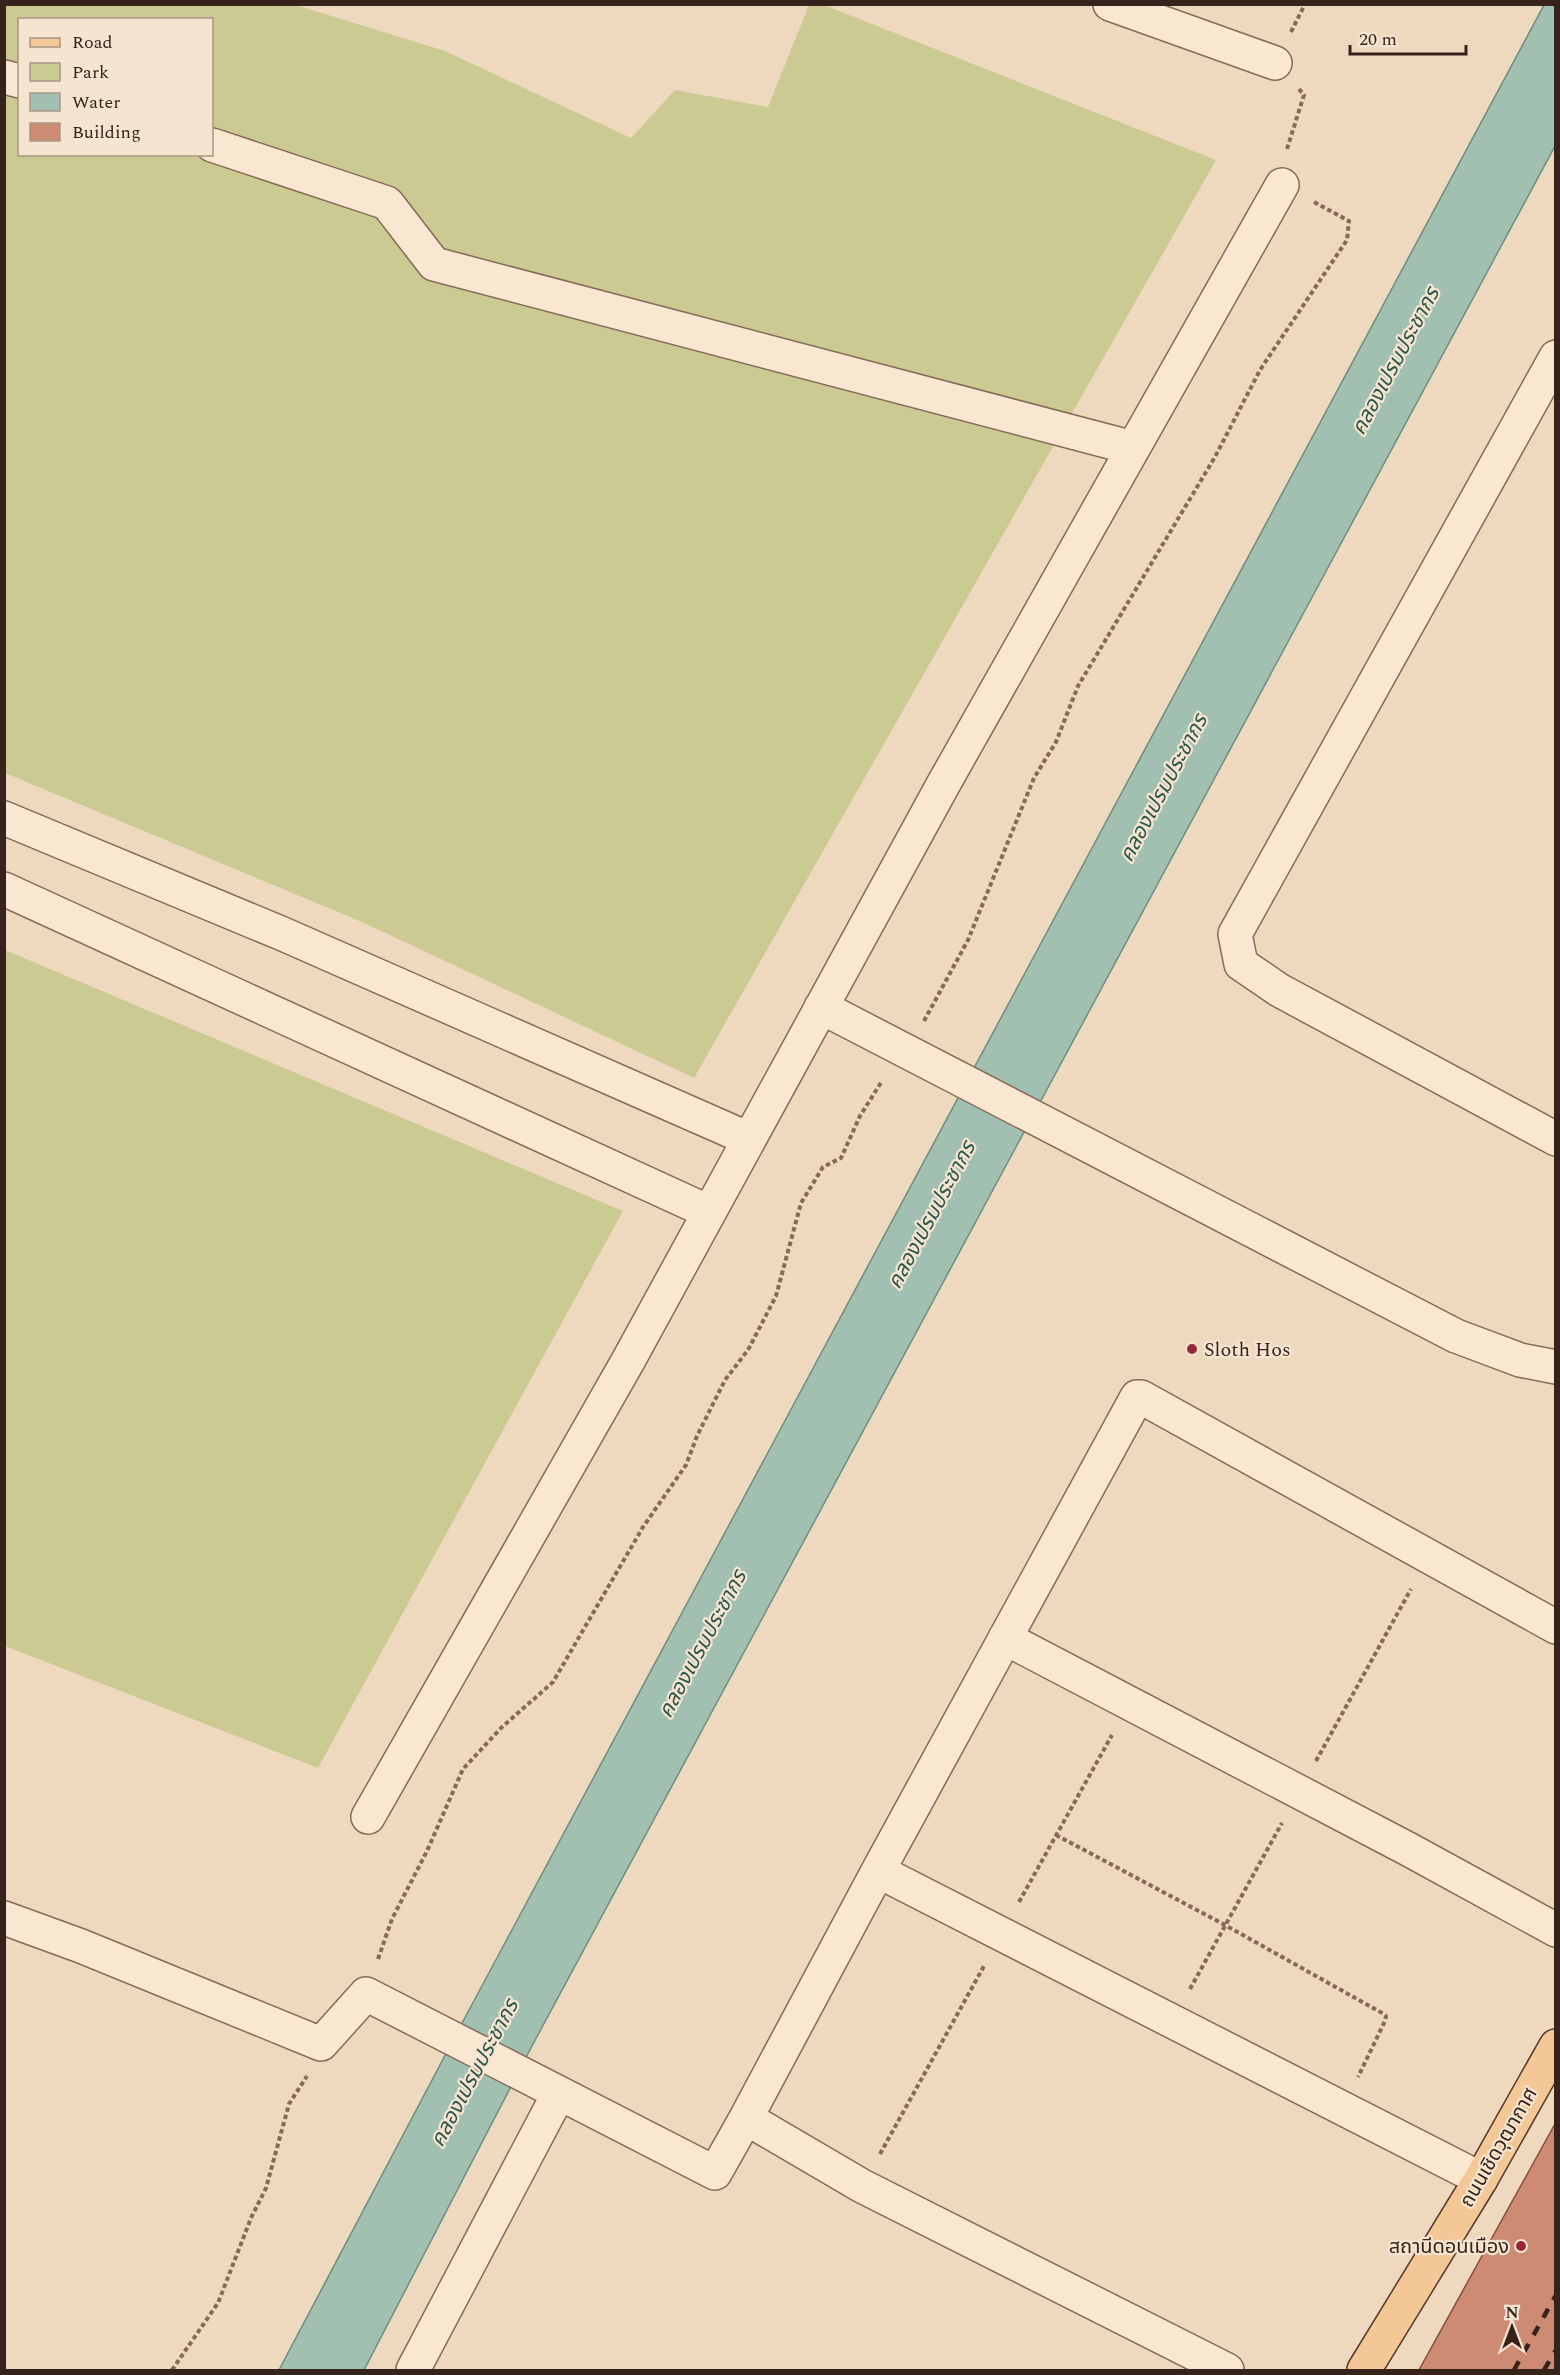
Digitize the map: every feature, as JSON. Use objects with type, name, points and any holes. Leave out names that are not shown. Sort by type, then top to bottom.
[{"type":"main road","name":"ถนนเชิดวุฒากาศ","points":[[1364,2370],[1481,2179],[1556,2046]]},
{"type":"street","points":[[1110,4],[1275,63]]},
{"type":"street","points":[[213,145],[387,203],[434,264],[1133,448]]},
{"type":"street","points":[[368,1817],[628,1361],[938,793],[1282,185]]},
{"type":"street","points":[[1556,357],[1234,934],[1241,964],[1279,990],[1556,1139]]},
{"type":"street","points":[[4,818],[293,939],[749,1139]]},
{"type":"street","points":[[4,889],[709,1212]]},
{"type":"street","points":[[821,1007],[1456,1336],[1520,1360],[1556,1367]]},
{"type":"street","points":[[4,1918],[81,1946],[321,2044],[366,1994],[715,2173],[1137,1397],[1141,1397],[1556,1627]]},
{"type":"street","points":[[1005,1638],[1408,1849],[1556,1930]]},
{"type":"street","points":[[878,1871],[1481,2179]]},
{"type":"street","points":[[413,2370],[559,2093]]},
{"type":"street","points":[[746,2118],[862,2186],[1227,2370]]},
{"type":"path","points":[[366,1994],[392,1920],[427,1851],[463,1769],[501,1728],[553,1682],[643,1527],[686,1465],[697,1436],[725,1380],[748,1350],[776,1296],[801,1203],[823,1167],[841,1158],[860,1116],[912,1054],[923,1023],[968,940],[1034,778],[1056,741],[1078,686],[1215,457],[1260,370],[1347,240],[1349,220],[1282,185],[1287,149],[1304,95],[1275,63],[1305,4]]},
{"type":"path","points":[[1056,1835],[1225,1925],[1386,2016],[1342,2108]]},
{"type":"path","points":[[172,2370],[218,2302],[251,2218],[266,2188],[289,2104],[308,2075],[321,2044]]},
{"type":"green space","points":[[4,5],[296,5],[445,51],[631,138],[675,90],[768,107],[809,5],[824,5],[1216,160],[694,1078],[362,922],[5,773]]},
{"type":"green space","points":[[5,950],[623,1211],[318,1768],[5,1646]]},
{"type":"water","name":"คลองเปรมประชากร","points":[[1544,5],[1555,5],[1555,146],[533,2044],[364,2370],[279,2370],[469,2010]]},
{"type":"building","name":"สถานีดอนเมือง","points":[[1556,2122],[1556,2370],[1419,2370]]},
{"type":"railway","points":[[1514,2370],[1556,2295]]},
{"type":"railway","points":[[1544,2370],[1556,2350]]},
{"type":"place","name":"Sloth Hos","points":[[1192,1349]]},
{"type":"place","name":"สถานีดอนเมือง","points":[[1521,2246]]}]
